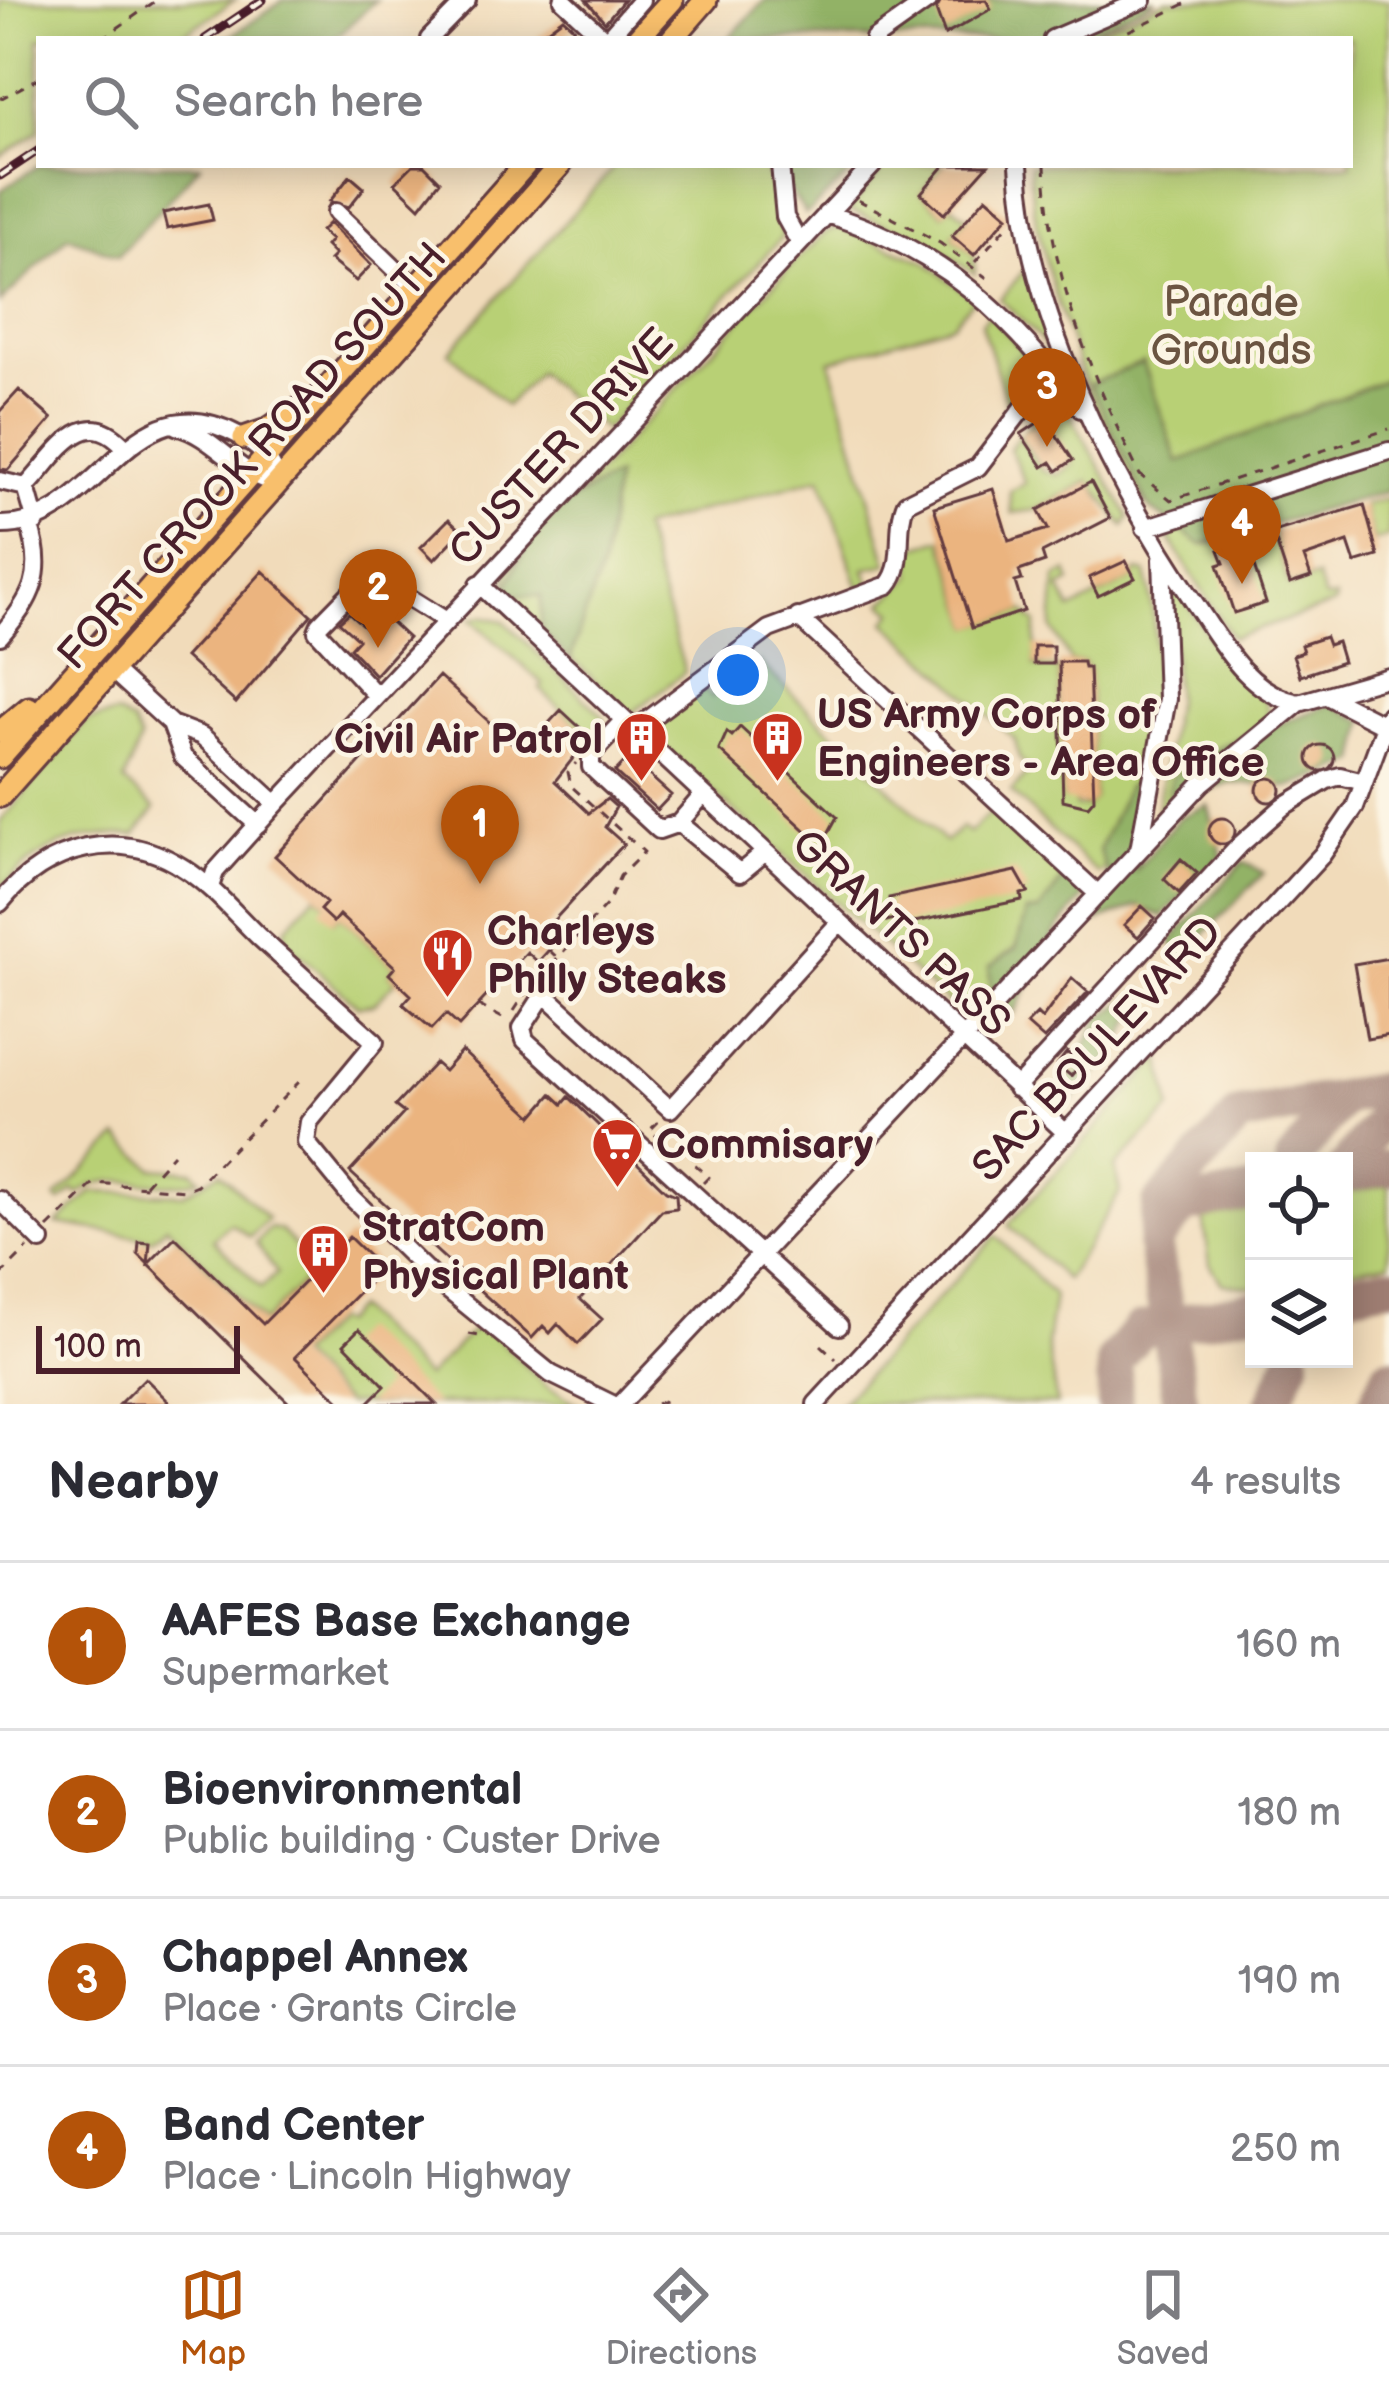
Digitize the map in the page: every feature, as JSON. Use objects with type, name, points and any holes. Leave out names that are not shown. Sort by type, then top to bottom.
[{"type":"main road","points":[[640,36],[672,0]]},
{"type":"main road","points":[[675,36],[706,0]]},
{"type":"main road","name":"FORT CROOK ROAD SOUTH","points":[[0,757],[90,650],[260,466],[522,168]]},
{"type":"main road","name":"FORT CROOK ROAD SOUTH","points":[[0,796],[556,168]]},
{"type":"main road","points":[[244,438],[267,430],[331,385]]},
{"type":"main road","points":[[0,732],[90,650],[112,670]]},
{"type":"street","points":[[433,36],[467,0]]},
{"type":"street","points":[[563,0],[606,36]]},
{"type":"street","points":[[610,36],[641,0]]},
{"type":"street","points":[[878,36],[929,0]]},
{"type":"street","points":[[1061,36],[1143,0]]},
{"type":"street","points":[[780,168],[785,217],[799,242]]},
{"type":"street","name":"CUSTER DRIVE","points":[[210,887],[215,872],[376,695],[870,168]]},
{"type":"street","points":[[1019,168],[1029,235],[1072,370],[1092,425],[1145,528],[1244,673],[1269,693],[1299,703]]},
{"type":"street","points":[[335,212],[416,289]]},
{"type":"street","points":[[826,214],[895,238],[974,287],[1033,347],[1092,425]]},
{"type":"street","points":[[703,795],[679,823],[659,830],[591,767],[591,755],[754,638],[888,585],[898,571],[897,527],[906,503],[978,467],[1024,407]]},
{"type":"street","points":[[26,487],[82,429],[96,424],[110,430],[125,446]]},
{"type":"street","points":[[0,525],[32,523],[72,502],[125,446],[146,433],[176,425],[215,424],[244,438],[260,466]]},
{"type":"street","points":[[176,425],[260,466],[278,483]]},
{"type":"street","points":[[1145,528],[1389,451]]},
{"type":"street","points":[[0,481],[26,487]]},
{"type":"street","points":[[0,636],[36,586],[39,561],[26,487]]},
{"type":"street","points":[[1138,851],[1167,699],[1162,559]]},
{"type":"street","points":[[376,695],[331,651],[317,631],[320,623],[370,573],[445,620]]},
{"type":"street","name":"GRANTS PASS","points":[[479,584],[1067,1134]]},
{"type":"street","points":[[798,617],[1098,893]]},
{"type":"street","points":[[112,670],[171,724],[202,736],[276,804]]},
{"type":"street","points":[[621,1404],[1202,783],[1299,703],[1389,676]]},
{"type":"street","points":[[1327,696],[1387,720]]},
{"type":"street","name":"SAC BOULEVARD","points":[[816,1404],[1322,855],[1348,820],[1387,720]]},
{"type":"street","points":[[171,724],[183,757],[258,825]]},
{"type":"street","points":[[1016,1088],[1262,824],[1328,780],[1340,776],[1364,782]]},
{"type":"street","points":[[679,823],[740,873],[764,853]]},
{"type":"street","points":[[0,903],[20,879],[55,856],[104,842],[157,851],[210,887],[375,1042],[309,1122],[306,1142],[324,1167],[437,1281],[551,1374],[612,1404]]},
{"type":"street","points":[[838,1327],[525,1040],[522,1028],[544,994],[670,1108],[839,923]]},
{"type":"street","points":[[0,1200],[39,1240]]},
{"type":"path","points":[[105,36],[157,0]]},
{"type":"path","points":[[1118,36],[1193,0]]},
{"type":"path","points":[[0,99],[36,80]]},
{"type":"path","points":[[1045,168],[1047,222],[1085,352],[1140,476],[1154,490],[1171,500],[1389,429]]},
{"type":"path","points":[[848,191],[864,207],[920,231],[988,278]]},
{"type":"path","points":[[973,265],[1018,215]]},
{"type":"path","points":[[549,950],[568,968]]},
{"type":"path","points":[[478,1005],[493,1017],[510,1021]]},
{"type":"path","points":[[0,1276],[94,1184],[185,1190],[197,1185],[299,1082]]},
{"type":"path","points":[[650,1153],[661,1141],[650,1130],[670,1108]]},
{"type":"path","points":[[683,1183],[692,1174],[703,1183],[709,1177],[690,1160],[707,1142]]},
{"type":"path","points":[[144,1187],[173,1154]]},
{"type":"path","points":[[821,1345],[837,1360]]},
{"type":"path","points":[[656,1404],[670,1399]]},
{"type":"green space","points":[[0,0],[235,0],[181,36],[36,36],[36,133],[0,157]]},
{"type":"green space","points":[[284,0],[376,0],[337,36],[231,36]]},
{"type":"green space","points":[[765,0],[1156,0],[1078,36],[731,36]]},
{"type":"green space","name":"Parade Grounds","points":[[1167,0],[1389,0],[1389,442],[1152,511],[1133,486],[1092,400],[1054,292],[1032,197],[1030,168],[1353,168],[1353,36],[1086,36]]},
{"type":"green space","points":[[36,167],[197,168],[118,256],[68,236],[0,303],[0,191]]},
{"type":"green space","points":[[613,168],[766,168],[783,236],[605,430],[538,373],[506,406],[449,352]]},
{"type":"green space","points":[[774,168],[857,168],[806,214]]},
{"type":"green space","points":[[883,168],[942,168],[921,193],[943,214],[952,205],[967,218],[952,236],[974,255],[975,274],[923,239],[848,210]]},
{"type":"green space","points":[[839,227],[924,261],[974,299],[952,324],[830,361],[888,564],[865,569],[871,586],[859,588],[821,477],[642,528],[685,672],[631,714],[503,595],[508,569],[794,263],[826,232]]},
{"type":"green space","points":[[1027,267],[1049,338],[1048,347],[1000,299]]},
{"type":"green space","points":[[989,314],[1038,366],[1034,382],[1010,411],[981,324]]},
{"type":"green space","points":[[1143,362],[1178,462],[1389,378],[1389,491],[1201,544],[1149,508],[1090,384]]},
{"type":"green space","points":[[1052,396],[1061,398],[1129,517],[1124,526],[1089,481],[1036,510],[1012,513],[1010,491],[1025,483],[1010,449],[1019,435],[1042,470],[1058,475],[1073,464],[1045,419],[1022,433]]},
{"type":"green space","points":[[616,477],[602,565],[570,660],[541,631],[541,596],[506,595],[521,556],[546,523],[579,497]]},
{"type":"green space","points":[[1389,498],[1389,537],[1374,541],[1364,505]]},
{"type":"green space","points":[[1270,523],[1289,586],[1317,577],[1325,599],[1336,598],[1335,604],[1232,638],[1169,538],[1177,527],[1201,544],[1240,543],[1238,533]]},
{"type":"green space","points":[[942,539],[972,627],[1024,611],[1036,623],[1035,666],[1059,669],[1063,799],[1075,800],[1076,807],[1087,806],[1094,798],[1089,669],[1083,662],[1071,662],[1052,628],[1056,578],[1067,572],[1071,582],[1060,588],[1071,610],[1132,579],[1137,571],[1146,573],[1155,687],[1146,779],[1135,820],[1119,853],[1098,874],[1011,792],[1030,770],[1019,758],[1015,740],[886,622],[894,612],[883,603],[912,576],[911,548]]},
{"type":"green space","points":[[1174,584],[1231,669],[1264,698],[1269,713],[1264,724],[1200,773],[1162,812],[1157,811],[1175,700],[1169,586]]},
{"type":"green space","points":[[482,616],[504,621],[604,717],[605,726],[593,740],[540,689],[543,684],[471,619]]},
{"type":"green space","points":[[759,662],[945,842],[962,827],[969,833],[997,806],[1081,885],[1057,922],[976,1008],[960,1013],[654,739],[651,730],[704,689],[712,697]]},
{"type":"green space","points":[[1332,704],[1365,722],[1357,762],[1291,787],[1229,783],[1167,804],[1171,777],[1222,745]]},
{"type":"green space","points":[[117,714],[133,724],[140,740],[124,781],[155,809],[135,835],[95,836],[60,845],[29,863],[0,890],[0,822],[86,721]]},
{"type":"green space","points":[[1149,774],[1136,870],[1179,818],[1208,805],[1222,856],[1162,917],[1138,906],[1096,922],[1111,884],[1099,850],[1127,787]]},
{"type":"green space","points":[[1243,862],[1264,873],[1180,959],[1171,941]]},
{"type":"green space","points":[[1066,875],[1085,896],[1054,934],[1014,1014],[991,989],[989,967],[1016,948],[1026,912],[1039,911]]},
{"type":"green space","points":[[315,895],[326,903],[334,921],[339,915],[395,967],[389,974],[396,981],[374,1004],[358,1006],[287,943],[285,929]]},
{"type":"green space","points":[[1143,990],[1123,1039],[1102,1067],[1066,1107],[1055,1101],[1100,1018]]},
{"type":"green space","points":[[1161,1057],[1171,1109],[1115,1167],[1120,1192],[1066,1280],[1008,1225]]},
{"type":"green space","points":[[119,1137],[153,1168],[193,1171],[200,1178],[170,1184],[107,1182],[78,1194],[74,1190],[60,1202],[56,1198]]},
{"type":"green space","points":[[220,1172],[268,1219],[250,1237],[230,1223],[213,1239],[261,1288],[277,1273],[256,1243],[270,1228],[280,1230],[316,1268],[264,1322],[167,1226],[152,1239],[57,1224],[92,1192],[184,1194]]},
{"type":"green space","points":[[1389,1185],[1389,1263],[1353,1269],[1353,1191]]},
{"type":"green space","points":[[1245,1210],[1245,1286],[1222,1283],[1210,1264],[1203,1217]]},
{"type":"green space","points":[[996,1236],[1054,1296],[1047,1344],[1057,1404],[840,1404]]},
{"type":"green space","points":[[355,1308],[426,1377],[474,1329],[487,1328],[546,1386],[578,1404],[346,1404],[298,1356],[335,1320],[341,1323]]},
{"type":"building","points":[[586,0],[624,0],[605,22]]},
{"type":"building","points":[[986,0],[991,9],[945,35],[936,10],[941,1]]},
{"type":"building","points":[[563,18],[574,28],[564,36],[539,36]]},
{"type":"building","points":[[410,168],[427,168],[440,181],[420,207],[395,183]]},
{"type":"building","points":[[942,168],[985,168],[944,214],[921,193]]},
{"type":"building","points":[[350,176],[364,188],[349,207],[330,201]]},
{"type":"building","points":[[986,197],[1008,216],[974,255],[952,236]]},
{"type":"building","points":[[209,204],[213,220],[167,229],[163,213]]},
{"type":"building","points":[[329,223],[371,265],[356,281],[330,260],[335,255],[326,246],[331,240],[321,231]]},
{"type":"building","points":[[19,390],[52,419],[8,470],[0,469],[0,411]]},
{"type":"building","points":[[1045,418],[1073,460],[1057,471],[1051,462],[1043,467],[1021,434]]},
{"type":"building","points":[[1091,482],[1110,518],[1042,553],[1045,562],[1019,571],[1022,580],[1015,582],[1024,611],[972,628],[934,507],[993,489],[1009,541],[1048,529],[1038,510]]},
{"type":"building","points":[[1364,505],[1378,556],[1355,563],[1348,542],[1304,557],[1311,577],[1290,584],[1273,532]]},
{"type":"building","points":[[449,519],[462,531],[434,560],[421,547]]},
{"type":"building","points":[[1240,543],[1244,555],[1250,554],[1266,603],[1234,613],[1218,565],[1224,563],[1219,550]]},
{"type":"building","points":[[1126,561],[1135,578],[1098,596],[1089,578]]},
{"type":"building","points":[[263,571],[311,615],[236,703],[185,657]]},
{"type":"building","points":[[349,613],[367,629],[382,614],[408,638],[375,675],[350,648],[358,639],[339,622]]},
{"type":"building","points":[[1325,637],[1328,645],[1337,642],[1343,662],[1300,676],[1293,655],[1303,652],[1301,645]]},
{"type":"building","points":[[1034,646],[1053,646],[1053,664],[1034,664]]},
{"type":"building","points":[[1059,662],[1083,662],[1089,668],[1094,799],[1088,806],[1063,800]]},
{"type":"building","points":[[439,676],[522,752],[561,710],[590,737],[555,781],[589,813],[607,799],[616,807],[605,827],[624,844],[545,930],[557,941],[538,962],[527,952],[459,1026],[446,1014],[432,1029],[403,1004],[411,995],[389,974],[395,967],[339,915],[333,922],[320,910],[326,903],[275,856]]},
{"type":"building","name":"US Army Corps of Engineers - Area Office","points":[[740,727],[837,817],[825,839],[819,834],[815,839],[719,750],[727,732],[732,736]]},
{"type":"building","points":[[1321,745],[1334,758],[1321,771],[1308,758]]},
{"type":"building","name":"Civil Air Patrol","points":[[629,757],[671,795],[657,810],[615,772]]},
{"type":"building","points":[[1269,778],[1278,781],[1278,799],[1269,802],[1260,799],[1257,790],[1260,781]]},
{"type":"building","points":[[1222,818],[1235,831],[1222,844],[1209,831]]},
{"type":"building","points":[[1181,859],[1197,873],[1179,893],[1164,879]]},
{"type":"building","points":[[1016,871],[1028,892],[1021,894],[1022,900],[895,926],[894,919],[887,921],[889,898]]},
{"type":"building","points":[[1142,906],[1155,918],[1138,937],[1124,925]]},
{"type":"building","points":[[1389,958],[1389,1035],[1367,1039],[1354,964]]},
{"type":"building","points":[[1072,978],[1088,992],[1044,1039],[1027,1024],[1037,1014],[1042,1019]]},
{"type":"building","points":[[462,1051],[533,1116],[552,1094],[563,1104],[569,1097],[666,1191],[676,1195],[677,1208],[662,1210],[580,1299],[602,1319],[578,1344],[558,1324],[550,1333],[543,1326],[532,1338],[350,1172],[404,1113],[395,1106],[435,1063],[444,1071]]},
{"type":"building","points":[[1067,1052],[1081,1064],[1071,1076],[1057,1065]]},
{"type":"building","name":"StratCom Physical Plant","points":[[175,1237],[263,1324],[349,1237],[382,1269],[295,1357],[343,1404],[290,1404],[148,1264]]},
{"type":"building","points":[[139,1242],[150,1243],[148,1264],[138,1254]]},
{"type":"building","points":[[359,1329],[436,1404],[367,1404],[385,1386],[344,1344]]},
{"type":"building","points":[[145,1378],[171,1404],[119,1404]]},
{"type":"taxiway","points":[[1181,1404],[1155,1246],[1160,1204],[1239,1116],[1389,1089]]},
{"type":"taxiway","points":[[1300,1152],[1343,1097]]},
{"type":"taxiway","points":[[1353,1158],[1389,1110]]},
{"type":"taxiway","points":[[1353,1174],[1389,1168]]},
{"type":"taxiway","points":[[1157,1237],[1185,1206],[1245,1194]]},
{"type":"taxiway","points":[[1353,1290],[1389,1284]]},
{"type":"taxiway","points":[[1115,1404],[1114,1361],[1140,1330],[1245,1310]]},
{"type":"taxiway","points":[[1273,1404],[1289,1368]]},
{"type":"taxiway","points":[[1376,1404],[1389,1375]]},
{"type":"railway","points":[[209,36],[263,0]]},
{"type":"railway","points":[[0,176],[36,152]]},
{"type":"place","name":"Chappel Annex","points":[[1047,447]]},
{"type":"place","name":"Band Center","points":[[1242,584]]},
{"type":"place","name":"Bioenvironmental","points":[[378,648]]},
{"type":"place","name":"US Army Corps of Engineers - Area Office","points":[[778,783]]},
{"type":"place","name":"Civil Air Patrol","points":[[642,784]]},
{"type":"place","name":"AAFES Base Exchange","points":[[480,884]]},
{"type":"place","name":"Charleys Philly Steaks","points":[[448,1000]]},
{"type":"place","name":"Commisary","points":[[617,1189]]},
{"type":"place","name":"StratCom Physical Plant","points":[[323,1296]]}]
